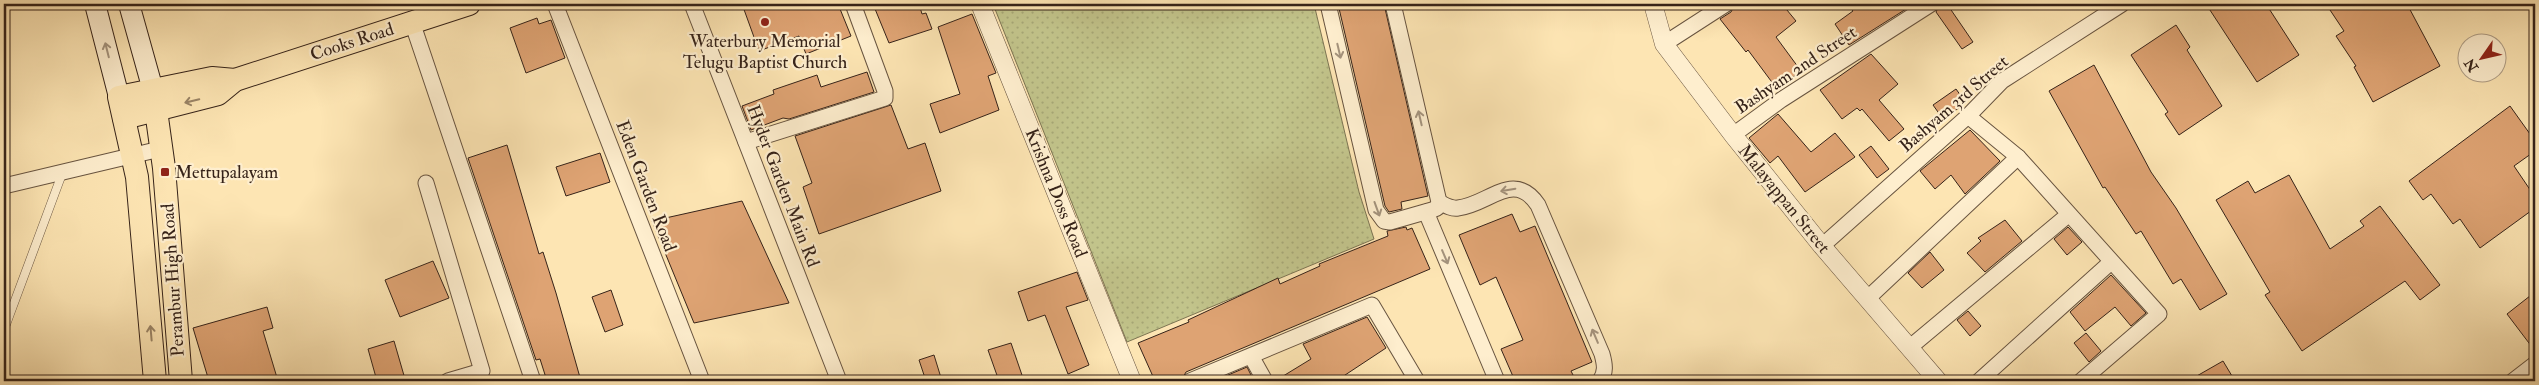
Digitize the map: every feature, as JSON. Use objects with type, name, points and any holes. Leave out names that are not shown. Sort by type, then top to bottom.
[{"type":"main road","points":[[95,4],[121,108]]},
{"type":"main road","points":[[129,4],[154,100]]},
{"type":"main road","name":"Cooks Road","points":[[121,108],[154,100],[218,94],[235,80],[469,4]]},
{"type":"main road","name":"Perambur High Road","points":[[154,100],[164,168],[181,381]]},
{"type":"main road","name":"Perambur High Road","points":[[121,108],[137,178],[155,381]]},
{"type":"street","name":"Eden Garden Road","points":[[555,4],[702,381]]},
{"type":"street","name":"Hyder Garden Main Rd","points":[[692,4],[839,381]]},
{"type":"street","points":[[746,142],[885,98],[885,91],[853,4]]},
{"type":"street","name":"Krishna Doss Road","points":[[980,4],[1132,381]]},
{"type":"street","points":[[1328,4],[1379,217],[1384,221],[1390,222],[1437,208],[1439,202],[1393,4]]},
{"type":"street","name":"Malayappan Street","points":[[1653,4],[1664,44],[1733,135],[1822,246],[1938,381]]},
{"type":"street","points":[[1664,44],[1726,4]]},
{"type":"street","name":"Bashyam 2nd Street","points":[[1733,135],[1781,100],[1931,4]]},
{"type":"street","name":"Bashyam 3rd Street","points":[[1822,246],[1968,116],[2002,82],[2122,4]]},
{"type":"street","points":[[412,22],[533,381]]},
{"type":"street","points":[[1968,116],[2018,157],[2159,314],[2081,381]]},
{"type":"street","points":[[4,186],[62,174],[160,149]]},
{"type":"street","points":[[1867,299],[2018,157]]},
{"type":"street","points":[[426,182],[482,371],[448,381]]},
{"type":"street","points":[[1439,202],[1456,208],[1511,189],[1523,189],[1532,194],[1602,354],[1605,366],[1604,376],[1600,381]]},
{"type":"street","points":[[1426,212],[1498,381]]},
{"type":"street","points":[[1909,348],[2068,214]]},
{"type":"street","points":[[1979,381],[2111,262]]},
{"type":"street","points":[[1190,381],[1372,305],[1417,381]]},
{"type":"street","points":[[1251,356],[1265,381]]},
{"type":"street","points":[[2513,381],[2535,364]]},
{"type":"lane","points":[[4,330],[62,174]]},
{"type":"green space","points":[[993,4],[1314,4],[1359,192],[1374,239],[1127,342]]},
{"type":"building","points":[[742,4],[838,4],[851,36],[806,54],[799,36],[759,51]]},
{"type":"building","points":[[873,4],[919,4],[922,14],[926,13],[932,29],[889,43]]},
{"type":"building","points":[[1338,4],[1384,4],[1428,196],[1401,202],[1402,209],[1389,212],[1385,206]]},
{"type":"building","points":[[1735,4],[1782,4],[1796,21],[1776,37],[1801,71],[1777,89],[1748,50],[1746,52],[1720,19],[1731,12]]},
{"type":"building","points":[[1847,4],[1914,4],[1849,45],[1835,24],[1853,11]]},
{"type":"building","points":[[1940,4],[1947,4],[1973,42],[1962,49],[1936,12]]},
{"type":"building","points":[[2206,4],[2266,4],[2299,55],[2257,82]]},
{"type":"building","points":[[2326,4],[2407,4],[2440,66],[2373,102],[2354,67],[2356,66],[2336,36],[2344,31]]},
{"type":"building","points":[[972,14],[996,73],[988,76],[999,110],[940,133],[930,104],[960,94],[938,27]]},
{"type":"building","points":[[537,18],[539,24],[551,20],[565,58],[526,73],[510,28]]},
{"type":"building","points":[[2176,25],[2190,47],[2187,50],[2222,106],[2179,135],[2165,114],[2168,112],[2131,55]]},
{"type":"building","points":[[1871,54],[1898,84],[1879,100],[1904,129],[1889,141],[1862,109],[1860,111],[1857,108],[1842,119],[1820,90]]},
{"type":"building","points":[[2094,65],[2151,172],[2176,208],[2227,294],[2200,310],[2181,279],[2173,284],[2141,231],[2136,234],[2105,187],[2103,188],[2049,91]]},
{"type":"building","points":[[867,72],[874,92],[789,119],[783,118],[751,130],[742,106],[774,94],[773,90],[817,75],[821,87]]},
{"type":"building","points":[[1956,89],[1966,103],[1943,119],[1933,105]]},
{"type":"building","points":[[891,105],[908,149],[925,143],[941,191],[819,234],[803,187],[812,183],[795,136]]},
{"type":"building","points":[[2510,106],[2535,141],[2535,151],[2514,166],[2535,197],[2535,208],[2480,248],[2460,219],[2453,224],[2431,194],[2423,200],[2409,181]]},
{"type":"building","points":[[1778,114],[1811,152],[1835,133],[1855,157],[1805,192],[1778,156],[1770,163],[1749,138]]},
{"type":"building","points":[[1970,130],[2000,161],[1965,194],[1951,175],[1935,189],[1920,171]]},
{"type":"building","points":[[507,145],[539,254],[543,252],[556,293],[581,381],[547,381],[540,359],[536,360],[468,158]]},
{"type":"building","points":[[1871,146],[1889,169],[1877,178],[1859,155]]},
{"type":"building","points":[[600,153],[610,182],[566,196],[556,167]]},
{"type":"building","points":[[2289,175],[2330,249],[2364,226],[2360,221],[2380,206],[2440,285],[2420,300],[2405,281],[2302,351],[2265,295],[2270,292],[2216,200],[2248,181],[2255,193]]},
{"type":"building","points":[[742,201],[789,303],[694,323],[652,221]]},
{"type":"building","points":[[1512,214],[1520,232],[1535,226],[1592,362],[1571,371],[1576,381],[1515,381],[1501,349],[1523,340],[1496,277],[1480,285],[1459,235]]},
{"type":"building","points":[[2005,220],[2022,241],[1985,272],[1967,253],[1981,241],[1978,238]]},
{"type":"building","points":[[1406,227],[1407,230],[1412,228],[1430,269],[1186,372],[1181,381],[1155,381],[1138,343],[1189,322],[1188,320],[1278,278],[1280,284],[1320,266],[1319,264],[1388,236],[1387,231]]},
{"type":"building","points":[[2068,227],[2082,242],[2067,255],[2054,239]]},
{"type":"building","points":[[1930,252],[1944,270],[1922,288],[1908,273]]},
{"type":"building","points":[[433,261],[449,298],[400,317],[385,280]]},
{"type":"building","points":[[1077,272],[1088,300],[1066,307],[1089,365],[1068,374],[1045,315],[1028,321],[1018,292]]},
{"type":"building","points":[[2111,275],[2146,313],[2131,326],[2115,307],[2085,331],[2070,312]]},
{"type":"building","points":[[611,290],[623,325],[605,332],[592,297]]},
{"type":"building","points":[[2535,292],[2535,351],[2507,314]]},
{"type":"building","points":[[267,307],[273,328],[263,331],[278,381],[209,381],[193,328]]},
{"type":"building","points":[[1968,311],[1981,326],[1970,336],[1957,320]]},
{"type":"building","points":[[1367,317],[1386,348],[1336,381],[1275,381],[1311,359],[1303,344]]},
{"type":"building","points":[[2086,333],[2101,351],[2089,362],[2074,343]]},
{"type":"building","points":[[394,341],[405,379],[377,381],[368,349]]},
{"type":"building","points":[[1011,343],[1024,381],[999,381],[988,350]]},
{"type":"building","points":[[934,355],[942,381],[926,381],[919,360]]},
{"type":"building","points":[[2223,361],[2235,381],[2188,381]]},
{"type":"building","points":[[1247,367],[1254,381],[1214,381]]},
{"type":"place","name":"Waterbury Memorial Telugu Baptist Church","points":[[765,22]]},
{"type":"place","name":"Mettupalayam","points":[[165,172]]}]
